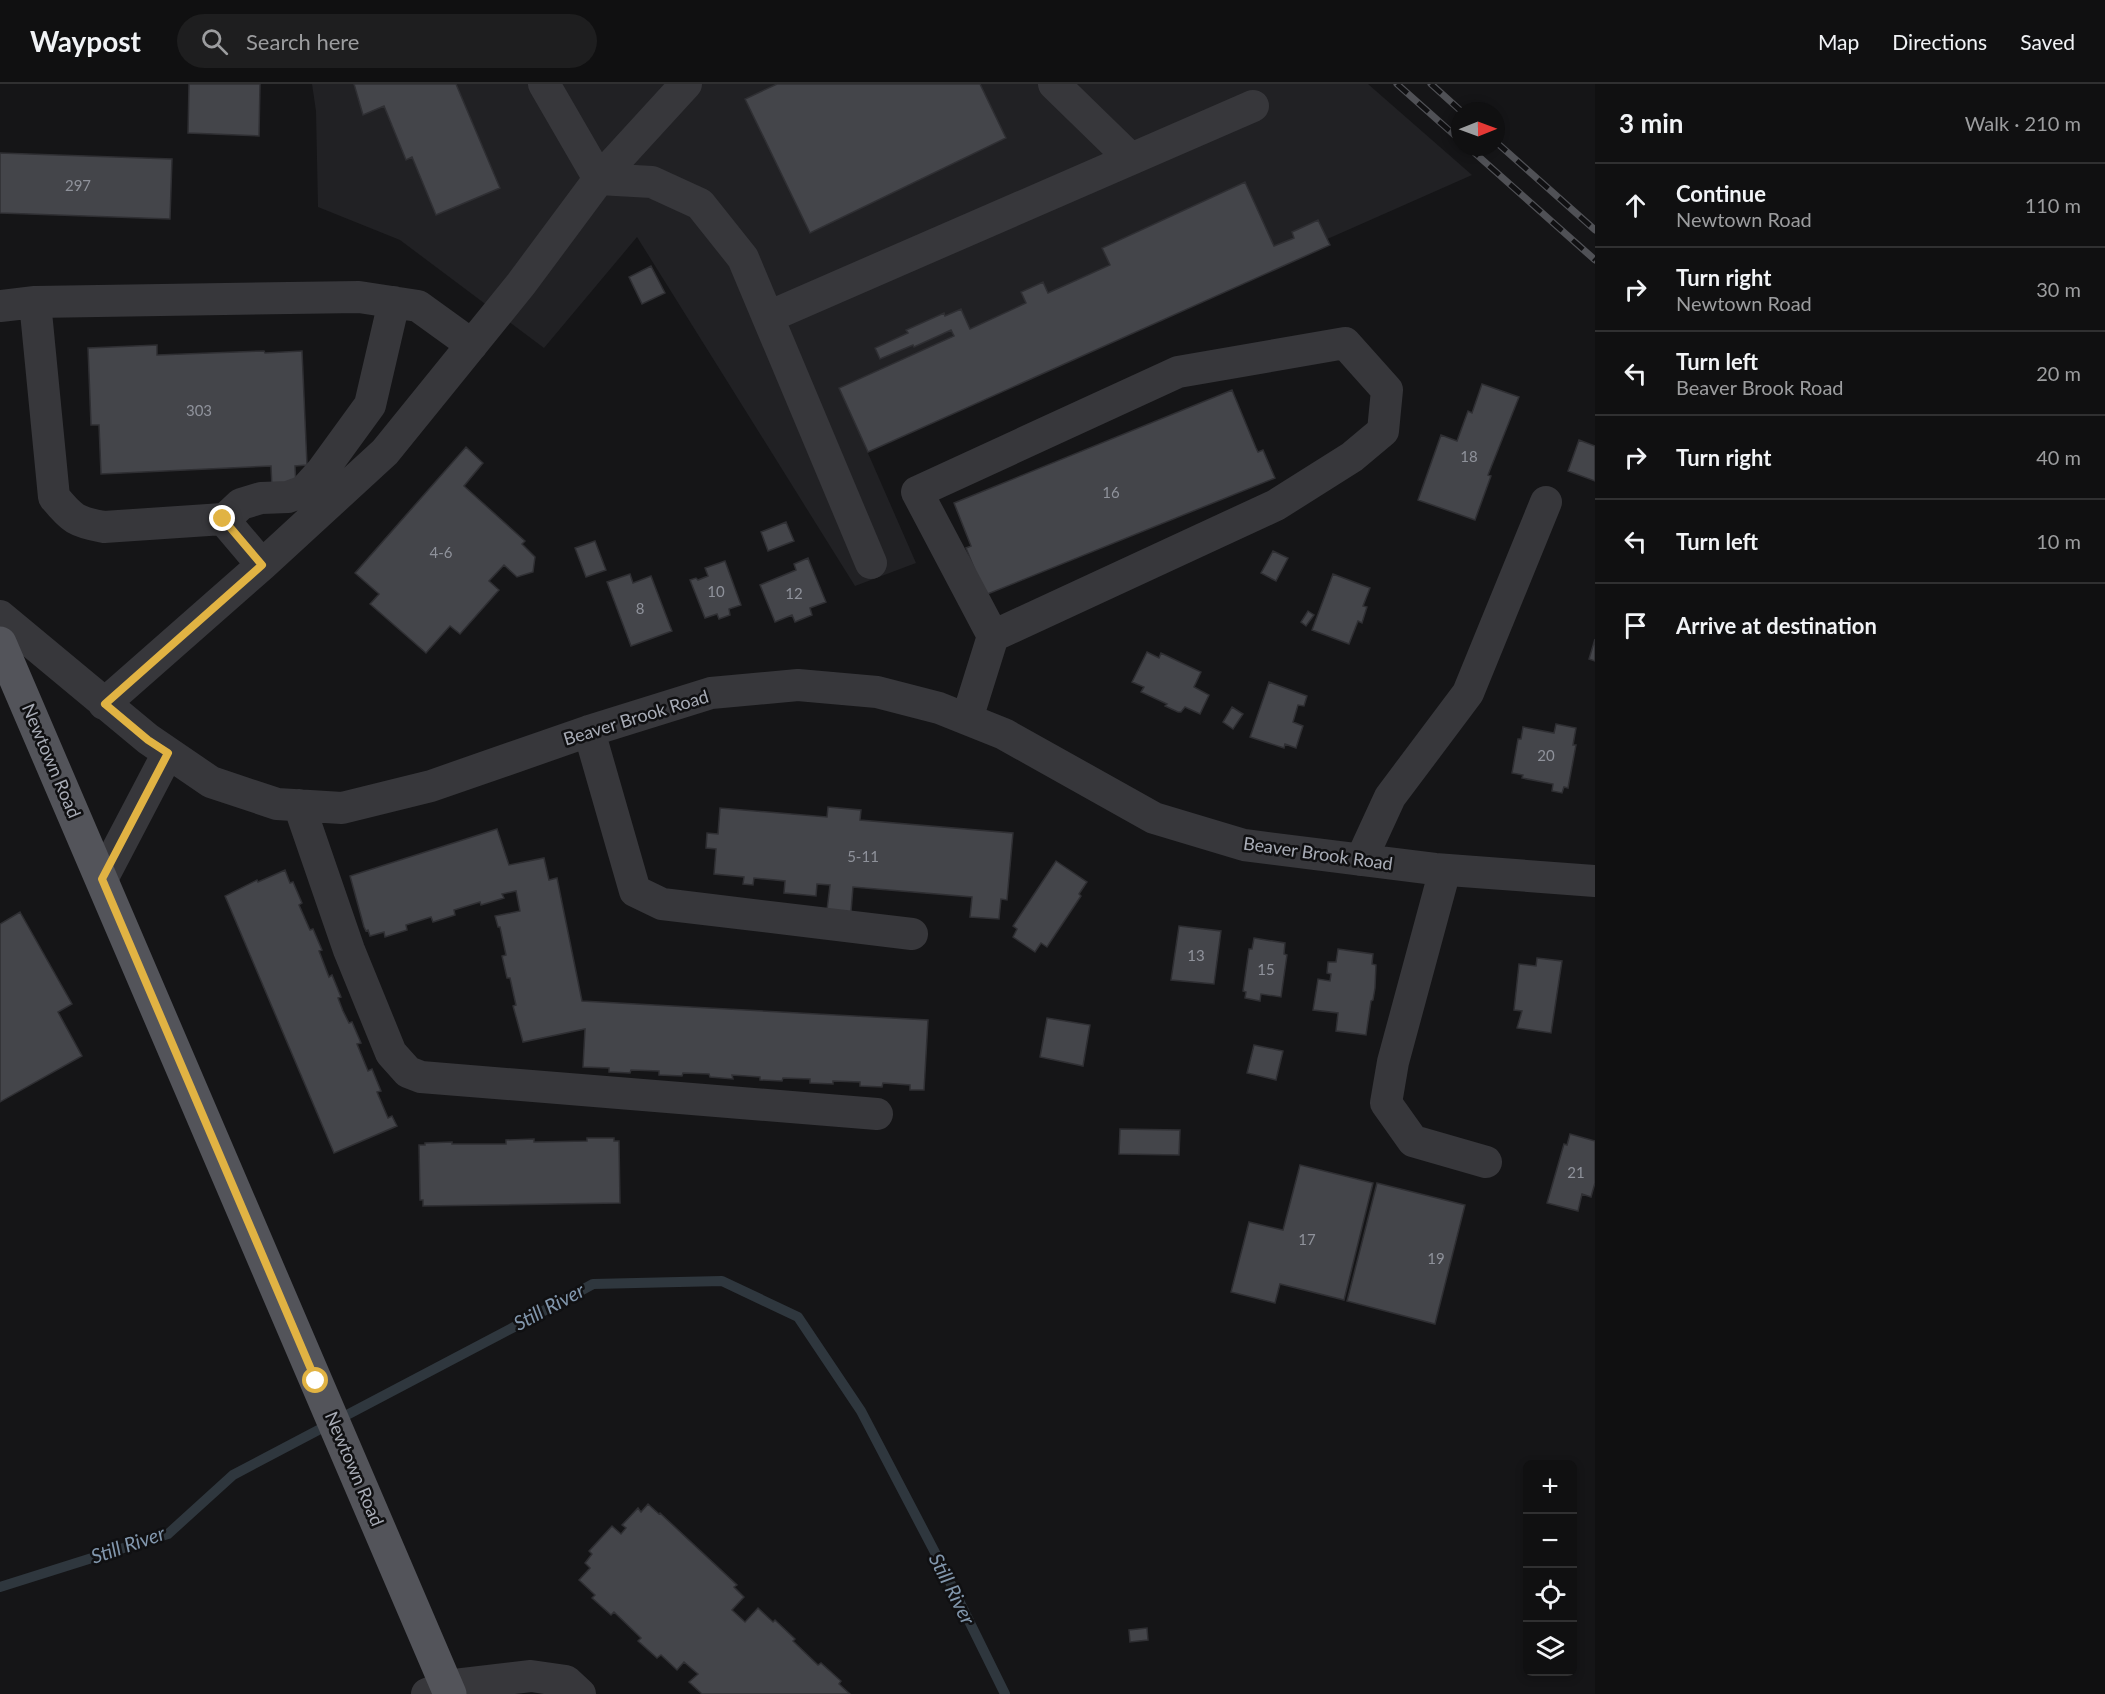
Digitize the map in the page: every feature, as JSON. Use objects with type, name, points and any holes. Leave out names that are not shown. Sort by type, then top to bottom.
[{"type":"main road","name":"Newtown Road","points":[[0,643],[316,1381],[441,1691]]},
{"type":"street","points":[[544,84],[599,179]]},
{"type":"street","points":[[105,704],[385,452],[521,284],[599,179],[686,84]]},
{"type":"street","points":[[1054,84],[1131,159]]},
{"type":"street","points":[[768,317],[1253,106]]},
{"type":"street","points":[[599,179],[652,182],[700,204],[743,258],[871,563]]},
{"type":"street","points":[[0,306],[35,302],[359,297],[418,306],[472,345]]},
{"type":"street","points":[[35,302],[54,497],[69,516],[84,524],[104,527],[224,520],[242,504],[261,498],[288,497],[304,491],[322,471],[370,405],[394,302]]},
{"type":"street","points":[[967,719],[993,636],[917,492],[1178,372],[1345,343],[1387,390],[1383,431],[1352,458],[1276,505],[993,636]]},
{"type":"street","points":[[1361,860],[1390,797],[1468,693],[1546,502]]},
{"type":"street","points":[[224,520],[262,565]]},
{"type":"street","name":"Beaver Brook Road","points":[[0,616],[148,740],[211,782],[277,804],[342,808],[431,786],[589,731],[711,693],[798,685],[877,692],[939,708],[1004,734],[1154,818],[1244,845],[1446,870],[1595,881]]},
{"type":"street","points":[[589,731],[635,891],[662,904],[912,934]]},
{"type":"street","points":[[102,879],[168,753]]},
{"type":"street","points":[[299,805],[361,981],[391,1053],[408,1072],[421,1077],[520,1086],[877,1114]]},
{"type":"street","points":[[1446,870],[1392,1062],[1386,1103],[1413,1141],[1486,1162]]},
{"type":"street","points":[[441,1691],[531,1676],[567,1681],[580,1694]]},
{"type":"shaded area","points":[[312,84],[1368,84],[1472,175],[864,444],[916,563],[855,586],[637,237],[544,348],[400,240],[318,207],[316,111]]},
{"type":"building","points":[[189,84],[260,84],[259,136],[188,133]]},
{"type":"building","points":[[354,84],[456,84],[500,188],[436,215],[412,157],[406,160],[384,106],[363,115]]},
{"type":"building","points":[[777,84],[980,84],[1006,138],[810,233],[745,99]]},
{"type":"building","points":[[0,153],[172,159],[170,219],[0,213]]},
{"type":"building","points":[[1245,182],[1274,246],[1294,238],[1292,232],[1318,220],[1330,245],[868,452],[839,388],[954,336],[951,330],[880,359],[875,348],[908,333],[906,330],[944,313],[945,316],[961,309],[970,329],[1026,303],[1021,292],[1043,282],[1048,293],[1110,265],[1102,248]]},
{"type":"building","points":[[651,266],[665,293],[642,304],[629,277]]},
{"type":"building","points":[[157,345],[157,355],[302,351],[307,465],[295,466],[296,488],[272,489],[271,466],[101,474],[99,425],[91,425],[88,348]]},
{"type":"building","points":[[1482,384],[1519,397],[1488,475],[1491,476],[1475,520],[1418,500],[1441,435],[1457,441],[1468,411],[1472,413]]},
{"type":"building","points":[[1232,390],[1256,448],[1258,452],[1263,450],[1275,478],[985,595],[966,548],[971,546],[954,503]]},
{"type":"building","points":[[1579,440],[1595,446],[1595,481],[1568,471]]},
{"type":"building","points":[[466,447],[483,463],[464,486],[525,541],[522,544],[535,557],[533,572],[517,577],[504,565],[489,581],[499,590],[460,634],[450,626],[426,653],[370,604],[379,594],[355,573]]},
{"type":"building","points":[[786,522],[794,541],[768,551],[761,532]]},
{"type":"building","points":[[595,541],[606,570],[586,577],[575,548]]},
{"type":"building","points":[[1273,551],[1288,558],[1276,581],[1261,573]]},
{"type":"building","points":[[808,558],[826,602],[810,608],[812,615],[795,622],[792,615],[775,622],[760,585],[796,570],[794,564]]},
{"type":"building","points":[[725,561],[741,605],[729,609],[730,615],[719,619],[717,614],[705,618],[690,580],[708,576],[705,568]]},
{"type":"building","points":[[630,574],[633,583],[651,576],[672,631],[631,646],[607,582]]},
{"type":"building","points":[[1333,574],[1370,588],[1363,606],[1367,607],[1362,623],[1358,621],[1349,644],[1312,630]]},
{"type":"building","points":[[1308,611],[1314,615],[1306,626],[1301,622]]},
{"type":"building","points":[[1595,639],[1595,661],[1589,659]]},
{"type":"building","points":[[1147,652],[1159,658],[1161,653],[1201,672],[1194,687],[1209,695],[1200,714],[1185,707],[1178,712],[1165,706],[1167,704],[1141,692],[1144,687],[1132,682]]},
{"type":"building","points":[[1269,682],[1307,696],[1304,706],[1298,705],[1293,722],[1303,726],[1296,748],[1285,744],[1284,748],[1250,737]]},
{"type":"building","points":[[1232,707],[1243,714],[1233,729],[1223,722]]},
{"type":"building","points":[[1556,724],[1576,728],[1573,745],[1576,745],[1568,788],[1564,787],[1562,793],[1552,791],[1553,784],[1522,778],[1523,775],[1512,773],[1518,739],[1521,739],[1523,727],[1554,733]]},
{"type":"building","points":[[828,807],[861,810],[860,820],[1013,833],[1007,900],[1001,899],[999,919],[970,917],[972,897],[853,887],[851,912],[827,910],[830,885],[817,884],[816,896],[784,893],[785,881],[754,878],[753,885],[743,884],[744,877],[714,874],[716,849],[706,848],[707,833],[718,834],[720,808],[827,817]]},
{"type":"building","points":[[497,829],[509,865],[544,858],[549,880],[557,878],[582,1001],[928,1020],[924,1090],[910,1090],[910,1085],[883,1083],[882,1087],[860,1086],[860,1082],[810,1083],[810,1079],[783,1078],[782,1081],[732,1075],[733,1079],[710,1077],[709,1074],[659,1075],[659,1071],[609,1072],[609,1068],[583,1067],[585,1029],[523,1042],[513,1006],[516,1005],[510,978],[507,978],[502,956],[506,955],[500,927],[498,927],[495,916],[520,911],[516,891],[502,894],[504,898],[454,910],[455,915],[433,922],[431,917],[406,925],[407,930],[385,937],[384,932],[370,936],[364,927],[350,876]]},
{"type":"building","points":[[1056,861],[1087,882],[1079,894],[1081,896],[1047,947],[1041,943],[1035,952],[1013,937],[1017,929],[1013,926]]},
{"type":"building","points":[[285,870],[302,903],[299,905],[310,930],[313,929],[322,950],[319,951],[329,977],[332,975],[341,997],[338,998],[343,1011],[349,1023],[352,1022],[361,1043],[357,1044],[368,1071],[372,1069],[381,1091],[377,1092],[388,1118],[392,1116],[397,1126],[334,1153],[225,896],[257,880],[258,882]]},
{"type":"building","points":[[20,912],[72,1004],[58,1012],[82,1056],[0,1102],[0,924]]},
{"type":"building","points":[[1179,926],[1221,931],[1214,984],[1171,980]]},
{"type":"building","points":[[1254,938],[1285,943],[1284,954],[1287,955],[1281,997],[1261,994],[1260,1001],[1245,998],[1246,992],[1243,991],[1249,949],[1252,949]]},
{"type":"building","points":[[1338,949],[1373,954],[1372,964],[1376,965],[1375,988],[1366,1035],[1336,1031],[1338,1013],[1313,1010],[1318,979],[1330,981],[1331,974],[1327,973],[1328,962],[1336,962]]},
{"type":"building","points":[[1537,958],[1562,961],[1551,1033],[1517,1028],[1522,1011],[1514,1010],[1519,964],[1536,966]]},
{"type":"building","points":[[1047,1018],[1090,1025],[1083,1066],[1040,1057]]},
{"type":"building","points":[[1254,1045],[1283,1051],[1276,1080],[1247,1073]]},
{"type":"building","points":[[1120,1129],[1180,1130],[1179,1155],[1119,1154]]},
{"type":"building","points":[[1570,1134],[1595,1141],[1595,1183],[1591,1197],[1582,1194],[1578,1211],[1547,1203],[1564,1144],[1567,1145]]},
{"type":"building","points":[[587,1138],[614,1138],[614,1141],[619,1141],[620,1203],[423,1206],[423,1200],[420,1200],[419,1145],[452,1142],[452,1144],[506,1144],[506,1140],[534,1139],[534,1142],[587,1141]]},
{"type":"building","points":[[1300,1165],[1373,1183],[1344,1300],[1280,1284],[1275,1303],[1231,1292],[1249,1222],[1283,1230]]},
{"type":"building","points":[[1377,1183],[1465,1205],[1435,1324],[1347,1301]]},
{"type":"building","points":[[648,1504],[737,1585],[734,1587],[744,1597],[732,1610],[745,1622],[758,1608],[773,1622],[775,1620],[818,1665],[821,1663],[841,1681],[839,1684],[850,1694],[702,1694],[689,1682],[698,1674],[684,1662],[677,1670],[661,1655],[657,1658],[638,1641],[641,1638],[614,1612],[611,1615],[592,1598],[595,1595],[579,1580],[590,1568],[585,1563],[592,1554],[589,1551],[612,1526],[621,1534],[626,1528],[622,1525],[638,1508],[641,1512]]},
{"type":"building","points":[[1147,1628],[1148,1640],[1130,1642],[1129,1630]]},
{"type":"waterway","name":"Still River","points":[[0,1587],[168,1534],[233,1475],[593,1284],[722,1281],[798,1317],[861,1411],[940,1562],[1005,1694]]},
{"type":"railway","points":[[1397,84],[1451,132]]},
{"type":"railway","points":[[1431,84],[1451,102]]},
{"type":"railway","points":[[1505,150],[1595,230]]},
{"type":"railway","points":[[1478,156],[1595,260]]},
{"type":"route","points":[[223,519],[262,565],[105,704],[148,740],[168,753],[102,879],[316,1381]]}]
